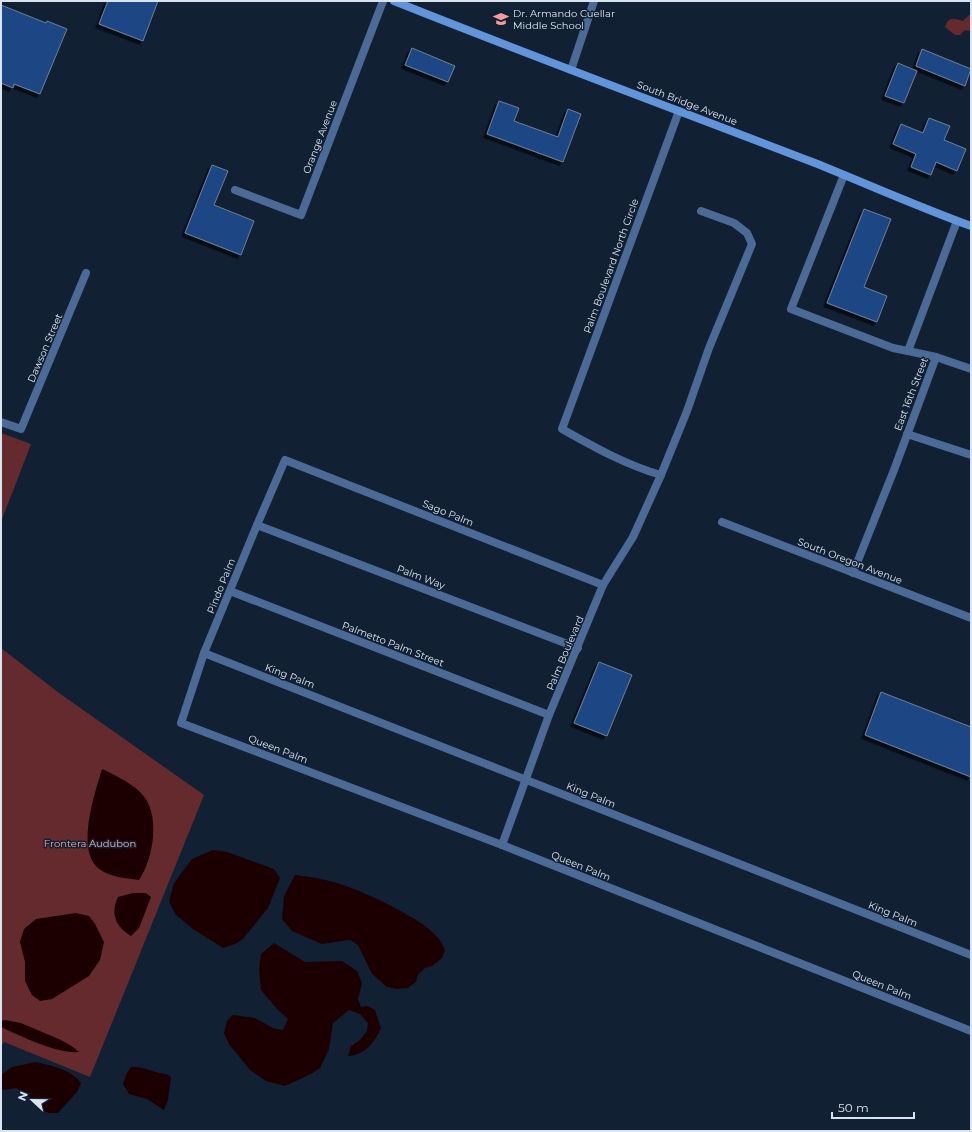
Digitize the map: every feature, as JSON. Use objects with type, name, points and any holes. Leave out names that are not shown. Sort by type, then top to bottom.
[{"type":"street","name":"Orange Avenue","points":[[235,190],[301,215],[383,1]]},
{"type":"street","name":"South Bridge Avenue","points":[[394,1],[844,174],[971,226]]},
{"type":"street","points":[[571,70],[594,1]]},
{"type":"street","name":"Palm Boulevard North Circle","points":[[661,475],[639,468],[596,448],[562,429],[679,111]]},
{"type":"street","points":[[844,174],[792,309],[893,348],[908,351]]},
{"type":"street","points":[[661,475],[687,411],[709,348],[752,244],[747,233],[734,223],[701,210]]},
{"type":"street","name":"East 16th Street","points":[[853,573],[936,357],[908,351],[957,220]]},
{"type":"street","name":"Dawson Street","points":[[1,422],[21,429],[86,273]]},
{"type":"street","points":[[936,357],[971,369]]},
{"type":"street","points":[[907,434],[971,454]]},
{"type":"street","name":"Pindo Palm","points":[[181,723],[204,653],[256,525],[285,460]]},
{"type":"street","name":"Sago Palm","points":[[285,460],[604,585]]},
{"type":"street","name":"Palm Boulevard","points":[[502,845],[549,715],[604,585],[633,537],[661,475]]},
{"type":"street","name":"South Oregon Avenue","points":[[722,522],[971,618]]},
{"type":"street","name":"Palm Way","points":[[256,525],[578,648]]},
{"type":"street","name":"Palmetto Palm Street","points":[[230,591],[549,715]]},
{"type":"street","name":"King Palm","points":[[204,653],[971,955]]},
{"type":"street","name":"Queen Palm","points":[[181,723],[502,845],[971,1032]]},
{"type":"green space","points":[[969,15],[971,16],[971,30],[965,30],[960,35],[955,35],[945,27],[950,19],[963,21]]},
{"type":"green space","points":[[1,433],[31,444],[1,522]]},
{"type":"green space","name":"Frontera Audubon","points":[[1,648],[59,693],[204,795],[90,1077],[4,1042],[1,1047]]},
{"type":"shaded area","points":[[102,769],[133,786],[141,793],[151,812],[153,836],[151,848],[144,871],[139,880],[117,877],[102,871],[92,859],[88,847],[89,820]]},
{"type":"shaded area","points":[[213,850],[227,852],[274,869],[280,878],[268,908],[243,939],[235,944],[223,948],[193,929],[176,915],[169,902],[174,883],[192,859]]},
{"type":"shaded area","points":[[295,875],[322,879],[348,887],[373,897],[408,915],[428,928],[440,940],[445,950],[442,958],[432,966],[425,968],[418,975],[416,982],[408,988],[397,989],[387,987],[372,974],[358,945],[350,940],[322,944],[292,931],[282,919],[284,896]]},
{"type":"shaded area","points":[[133,893],[146,893],[151,897],[139,928],[131,936],[118,924],[115,909],[118,897]]},
{"type":"shaded area","points":[[76,913],[89,916],[95,924],[104,942],[100,960],[89,976],[52,999],[40,1001],[32,995],[25,981],[25,962],[20,942],[24,929],[36,919]]},
{"type":"shaded area","points":[[274,943],[305,962],[342,961],[357,971],[362,983],[358,999],[361,1007],[368,1006],[375,1010],[381,1028],[376,1038],[364,1051],[359,1054],[348,1056],[351,1046],[360,1040],[367,1031],[368,1023],[360,1014],[349,1010],[333,1023],[329,1049],[320,1068],[311,1074],[285,1086],[266,1081],[250,1070],[229,1044],[224,1033],[227,1021],[233,1015],[255,1018],[273,1028],[283,1030],[288,1019],[261,990],[259,970],[261,954]]},
{"type":"shaded area","points":[[5,1020],[21,1023],[61,1040],[79,1052],[70,1052],[51,1048],[30,1040],[3,1028],[1,1026],[1,1021]]},
{"type":"shaded area","points":[[36,1062],[67,1071],[81,1083],[77,1092],[58,1113],[49,1113],[41,1110],[26,1093],[16,1088],[3,1090],[1,1087],[1,1075],[12,1067]]},
{"type":"shaded area","points":[[131,1067],[144,1068],[166,1074],[171,1077],[168,1100],[164,1110],[147,1099],[129,1094],[123,1084]]},
{"type":"building","points":[[108,1],[158,1],[143,41],[99,24]]},
{"type":"building","points":[[1,5],[46,23],[47,21],[67,29],[40,94],[14,84],[13,88],[1,83]]},
{"type":"building","points":[[412,48],[455,66],[448,82],[405,65]]},
{"type":"building","points":[[922,49],[971,69],[965,86],[916,66]]},
{"type":"building","points":[[898,63],[917,71],[904,103],[885,96]]},
{"type":"building","points":[[499,101],[519,108],[514,121],[558,137],[568,109],[581,114],[563,162],[487,134]]},
{"type":"building","points":[[929,118],[950,126],[944,140],[966,149],[957,171],[936,162],[931,175],[911,167],[916,154],[893,144],[901,124],[923,133]]},
{"type":"building","points":[[212,165],[228,171],[214,205],[254,221],[241,255],[185,233]]},
{"type":"building","points":[[864,209],[891,219],[864,287],[887,296],[877,322],[827,303]]},
{"type":"building","points":[[599,662],[632,675],[607,736],[574,723]]},
{"type":"building","points":[[881,692],[971,727],[971,777],[865,735]]},
{"type":"place","name":"Dr. Armando Cuellar Middle School","points":[[501,19]]}]
